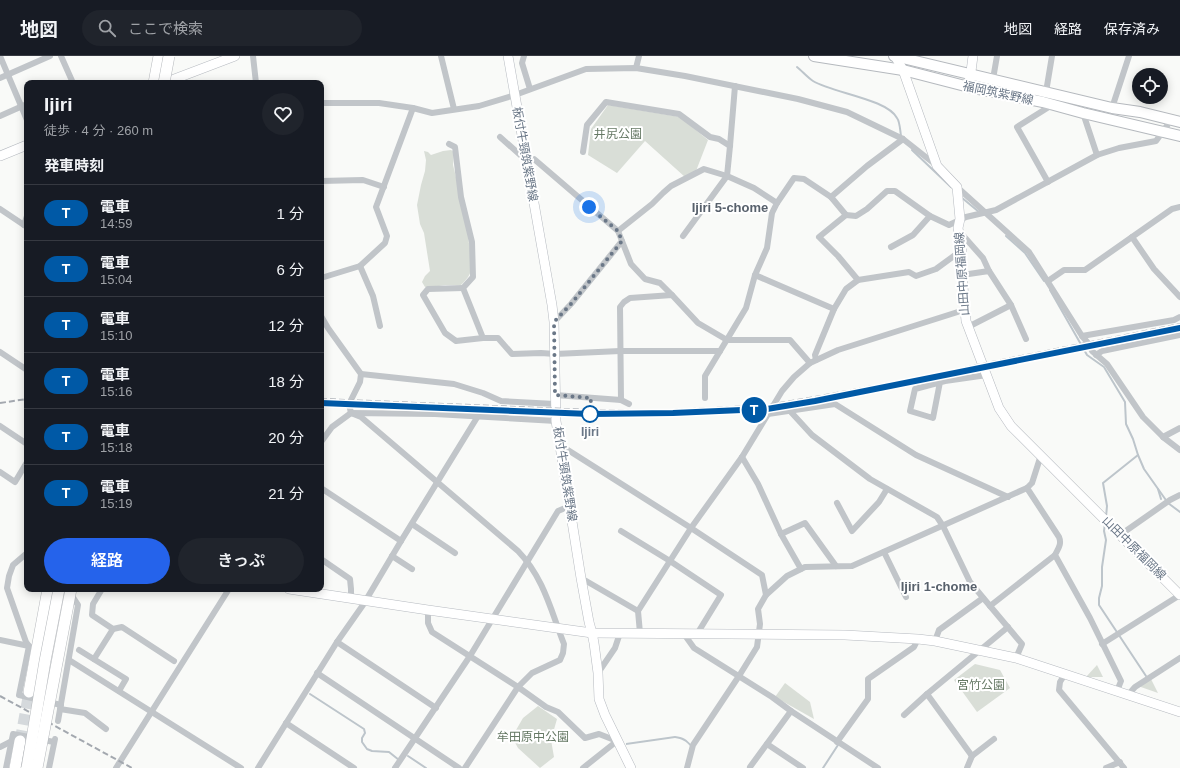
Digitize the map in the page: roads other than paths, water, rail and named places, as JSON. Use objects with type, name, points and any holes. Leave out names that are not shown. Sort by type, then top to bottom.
[{"type":"highway","points":[[152,80],[156,56]]},
{"type":"highway","points":[[159,56],[162,80]]},
{"type":"highway","points":[[163,80],[170,56]]},
{"type":"highway","points":[[48,592],[34,693],[64,592]]},
{"type":"highway","points":[[26,768],[46,661],[64,592]]},
{"type":"highway","points":[[52,697],[62,650],[65,592]]},
{"type":"highway","points":[[38,768],[65,592]]},
{"type":"highway","points":[[20,742],[26,768]]},
{"type":"highway","points":[[15,768],[20,742]]},
{"type":"highway","points":[[38,768],[43,745]]},
{"type":"main road","points":[[170,80],[235,56]]},
{"type":"main road","name":"板付牛頸筑紫野線","points":[[508,56],[549,285],[554,322],[556,421],[581,578],[592,632],[598,673],[599,699],[617,741],[631,768]]},
{"type":"main road","name":"福岡筑紫野線","points":[[814,56],[903,70],[969,87],[1052,105],[1180,136]]},
{"type":"main road","points":[[895,56],[903,70],[937,166],[957,191]]},
{"type":"main road","name":"福岡筑紫野線","points":[[895,56],[1112,108],[1140,112],[1175,121]]},
{"type":"main road","points":[[969,87],[973,56]]},
{"type":"main road","points":[[0,156],[24,146]]},
{"type":"main road","name":"山田中原福岡線","points":[[957,191],[963,218],[958,228],[962,250],[962,275],[966,321],[999,408],[1011,426],[1180,595]]},
{"type":"main road","points":[[308,592],[592,632],[845,635],[935,641],[1016,658],[1180,712]]},
{"type":"street","points":[[0,56],[24,105],[0,116]]},
{"type":"street","points":[[0,78],[50,56]]},
{"type":"street","points":[[61,56],[71,80]]},
{"type":"street","points":[[253,56],[256,80]]},
{"type":"street","points":[[441,56],[454,109]]},
{"type":"street","points":[[524,56],[522,63],[530,89]]},
{"type":"street","points":[[636,68],[639,56]]},
{"type":"street","points":[[993,79],[997,56]]},
{"type":"street","points":[[1046,92],[1052,56]]},
{"type":"street","points":[[1112,108],[1129,56]]},
{"type":"street","points":[[324,103],[379,104],[413,108],[432,113],[479,106],[515,95],[586,69],[636,68],[685,76],[798,99],[847,112],[904,140],[937,166]]},
{"type":"street","points":[[683,236],[727,176],[735,86]]},
{"type":"street","points":[[583,152],[587,125],[606,102],[679,114],[710,137],[730,146]]},
{"type":"street","points":[[1048,182],[1017,127],[1052,105]]},
{"type":"street","points":[[324,277],[360,266],[385,243],[387,236],[376,207],[413,108]]},
{"type":"street","points":[[1083,113],[1097,155]]},
{"type":"street","points":[[705,398],[706,376],[746,308],[755,275],[767,248],[772,214],[777,203],[794,178],[804,179],[831,197],[846,215],[856,216],[867,209],[887,191],[895,191],[930,216],[949,225],[963,218],[996,210],[1097,155],[1119,148],[1156,141],[1175,121]]},
{"type":"street","points":[[500,137],[527,161],[534,159],[618,231],[631,264],[645,279],[660,283],[698,323],[727,340],[790,340],[813,362]]},
{"type":"street","points":[[831,197],[867,166],[904,140]]},
{"type":"street","points":[[449,144],[455,147],[461,197],[472,242],[473,277],[463,288],[428,289],[423,295],[445,333],[456,341],[498,338],[512,354],[620,351],[720,351]]},
{"type":"street","points":[[618,231],[642,213],[671,186],[704,169],[727,176],[754,188],[777,203]]},
{"type":"street","points":[[324,182],[363,180],[384,187]]},
{"type":"street","points":[[957,191],[985,213],[1029,252],[1092,351],[1107,364],[1143,417],[1163,437],[1180,450]]},
{"type":"street","points":[[1048,281],[1064,270],[1085,270],[1172,209],[1180,207]]},
{"type":"street","points":[[0,209],[24,225]]},
{"type":"street","points":[[846,215],[819,237],[838,256],[858,280]]},
{"type":"street","points":[[891,248],[913,235],[930,216]]},
{"type":"street","points":[[958,228],[983,258],[989,271],[1011,306],[1026,339]]},
{"type":"street","points":[[1132,237],[1154,269],[1180,297]]},
{"type":"street","points":[[554,322],[571,304],[622,241]]},
{"type":"street","points":[[813,362],[834,309],[846,289],[858,280],[909,272],[916,276],[936,268],[962,250]]},
{"type":"street","points":[[360,266],[373,296],[380,326]]},
{"type":"street","points":[[962,275],[989,271]]},
{"type":"street","points":[[755,275],[834,309]]},
{"type":"street","points":[[463,288],[484,338]]},
{"type":"street","points":[[621,400],[620,308],[624,302],[630,298],[672,295]]},
{"type":"street","points":[[968,327],[1011,306]]},
{"type":"street","points":[[640,633],[638,611],[691,528],[742,457],[782,392],[794,377],[813,362],[838,350],[964,310]]},
{"type":"street","points":[[1082,336],[1174,320],[1179,316]]},
{"type":"street","points":[[324,321],[361,374],[360,382],[349,404],[351,413]]},
{"type":"street","points":[[1096,355],[1102,352],[1180,336]]},
{"type":"street","points":[[0,352],[24,368]]},
{"type":"street","points":[[361,374],[454,384],[483,393],[501,402],[555,399],[621,400],[629,404]]},
{"type":"street","points":[[940,382],[933,418],[910,411],[915,389],[940,382],[987,375]]},
{"type":"street","points":[[768,414],[835,404],[916,455],[1008,497]]},
{"type":"street","points":[[790,411],[812,435],[870,479],[937,517],[943,526],[970,582],[1022,644],[1016,658]]},
{"type":"street","points":[[351,413],[361,417],[528,561],[544,589],[564,644],[563,653],[560,660],[532,674],[518,687],[464,768]]},
{"type":"street","points":[[324,438],[332,427],[351,413],[435,414],[556,421]]},
{"type":"street","points":[[258,768],[317,673],[363,605],[478,416]]},
{"type":"street","points":[[0,426],[24,442]]},
{"type":"street","points":[[1163,437],[1180,428]]},
{"type":"street","points":[[560,445],[762,575],[766,595]]},
{"type":"street","points":[[687,768],[693,745],[758,647],[760,624],[758,609],[766,595],[787,576],[805,567],[852,566],[1027,488],[1032,483],[1041,455]]},
{"type":"street","points":[[742,457],[758,484],[781,534],[800,569]]},
{"type":"street","points":[[0,472],[14,482],[24,467]]},
{"type":"street","points":[[990,606],[1055,555],[1059,546],[1060,540],[1027,488]]},
{"type":"street","points":[[837,503],[852,531],[880,502],[887,489]]},
{"type":"street","points":[[324,490],[401,541]]},
{"type":"street","points":[[1120,535],[1164,504],[1177,498]]},
{"type":"street","points":[[395,768],[470,656],[558,511],[570,506]]},
{"type":"street","points":[[412,524],[455,553]]},
{"type":"street","points":[[781,534],[806,524],[836,566]]},
{"type":"street","points":[[621,531],[721,595],[697,634]]},
{"type":"street","points":[[884,552],[906,597]]},
{"type":"street","points":[[1055,555],[1090,618],[1121,681],[1117,691]]},
{"type":"street","points":[[24,556],[13,565],[7,588],[26,642],[29,646],[19,695],[85,713],[106,729]]},
{"type":"street","points":[[392,556],[412,569]]},
{"type":"street","points":[[324,561],[350,579],[352,588],[351,599]]},
{"type":"street","points":[[581,578],[638,611]]},
{"type":"street","points":[[58,721],[78,605],[67,592]]},
{"type":"street","points":[[100,592],[93,604],[92,615],[113,629]]},
{"type":"street","points":[[116,768],[227,592]]},
{"type":"street","points":[[1102,644],[1180,595]]},
{"type":"street","points":[[935,641],[939,630],[983,598]]},
{"type":"street","points":[[428,610],[428,623],[432,632],[518,687],[546,707],[558,712],[585,738],[599,734],[617,741]]},
{"type":"street","points":[[94,659],[113,629],[122,627],[174,661]]},
{"type":"street","points":[[904,715],[1008,627]]},
{"type":"street","points":[[598,673],[615,648],[620,633]]},
{"type":"street","points":[[684,634],[694,648],[772,697],[790,711],[878,768]]},
{"type":"street","points":[[837,742],[868,699],[868,679],[914,647],[918,639]]},
{"type":"street","points":[[0,640],[29,646]]},
{"type":"street","points":[[337,642],[436,708]]},
{"type":"street","points":[[79,650],[126,679],[119,691]]},
{"type":"street","points":[[1128,695],[1135,686],[1180,658]]},
{"type":"street","points":[[69,660],[241,768]]},
{"type":"street","points":[[317,673],[459,768]]},
{"type":"street","points":[[1065,674],[1060,682],[1059,690],[1124,768]]},
{"type":"street","points":[[927,694],[972,756]]},
{"type":"street","points":[[750,767],[790,711]]},
{"type":"street","points":[[286,723],[354,768]]},
{"type":"street","points":[[20,742],[13,734],[54,740],[49,768]]},
{"type":"street","points":[[967,768],[972,756],[994,739]]},
{"type":"street","points":[[583,768],[617,741]]},
{"type":"street","points":[[0,747],[20,742]]},
{"type":"street","points":[[6,768],[20,742]]},
{"type":"street","points":[[767,744],[799,767]]},
{"type":"street","points":[[1106,768],[1120,762]]},
{"type":"waterway","points":[[797,67],[811,80],[871,101],[891,111],[898,120],[901,136]]},
{"type":"waterway","points":[[912,150],[951,187]]},
{"type":"waterway","points":[[961,197],[979,212]]},
{"type":"waterway","points":[[1006,236],[1025,253],[1044,281]]},
{"type":"waterway","points":[[1050,290],[1087,355],[1104,367],[1125,402],[1126,424],[1144,469],[1168,503],[1180,512]]},
{"type":"waterway","points":[[1106,517],[1107,506],[1103,483],[1138,455]]},
{"type":"waterway","points":[[1158,489],[1161,499]]},
{"type":"waterway","points":[[1105,523],[1104,531],[1106,540],[1099,605],[1146,676]]},
{"type":"waterway","points":[[310,694],[364,729],[365,733],[362,738],[362,742],[367,749],[372,751],[389,752],[399,760]]},
{"type":"waterway","points":[[823,768],[838,745]]},
{"type":"waterway","points":[[408,756],[426,768]]},
{"type":"tunnel","points":[[20,741],[29,692]]},
{"type":"railway","points":[[324,399],[591,410],[674,410],[768,405],[938,374],[1180,324]]},
{"type":"railway","points":[[0,403],[24,399]]},
{"type":"railway","points":[[0,696],[132,768]]},
{"type":"train","name":"T","points":[[324,403],[590,414],[673,413],[767,409],[815,401],[1180,328]]},
{"type":"place","name":"Ijiri","points":[[590,414]]},
{"type":"district","name":"Ijiri 5-chome","points":[[730,207]]},
{"type":"district","name":"Ijiri 1-chome","points":[[939,586]]},
{"type":"park label","name":"井尻公園","points":[[618,134]]},
{"type":"park label","name":"宮竹公園","points":[[981,685]]},
{"type":"park label","name":"牟田原中公園","points":[[533,737]]}]
